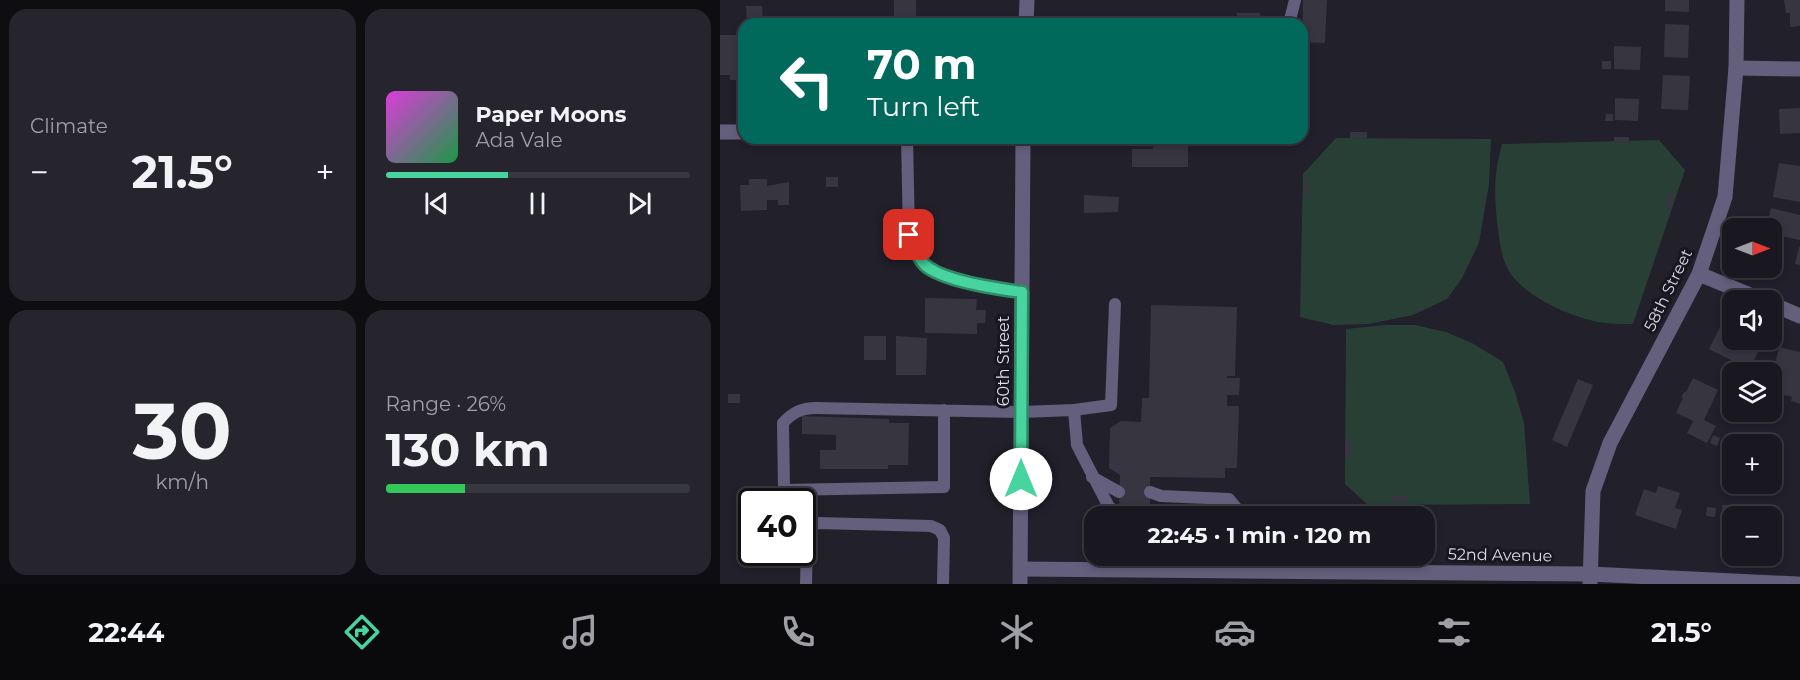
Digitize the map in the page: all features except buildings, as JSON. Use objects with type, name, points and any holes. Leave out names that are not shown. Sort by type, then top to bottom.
[{"type":"street","points":[[1026,18],[1027,0]]},
{"type":"street","name":"58th Street","points":[[1590,579],[1593,491],[1610,443],[1699,274],[1725,197],[1736,68],[1737,0]]},
{"type":"street","points":[[1736,68],[1800,69]]},
{"type":"street","points":[[720,132],[738,132]]},
{"type":"street","name":"60th Street","points":[[1020,576],[1023,144]]},
{"type":"street","points":[[1699,274],[1738,290]]},
{"type":"street","points":[[1782,308],[1800,316]]},
{"type":"street","name":"52nd Avenue","points":[[1020,576],[1124,566]]},
{"type":"street","name":"52nd Avenue","points":[[1189,566],[1246,571],[1798,584]]},
{"type":"lane","points":[[1290,18],[1295,0]]},
{"type":"lane","points":[[907,144],[909,235],[924,264],[937,272],[985,287],[1022,292]]},
{"type":"lane","points":[[944,410],[944,487],[784,490],[783,423],[790,415],[803,408],[944,410],[1021,412],[1074,410],[1111,405],[1115,304]]},
{"type":"lane","points":[[1074,410],[1077,445],[1108,506]]},
{"type":"lane","points":[[1091,476],[1119,492]]},
{"type":"lane","points":[[1158,506],[1156,494],[1229,499],[1235,506]]},
{"type":"lane","points":[[806,584],[809,528],[818,523],[931,526],[940,530],[944,538],[942,584]]},
{"type":"lane","points":[[1246,566],[1246,571]]},
{"type":"green space","points":[[1336,138],[1491,139],[1489,184],[1479,243],[1462,278],[1447,299],[1413,315],[1369,324],[1333,325],[1300,317],[1303,174]]},
{"type":"green space","points":[[1659,140],[1685,170],[1633,324],[1592,321],[1562,311],[1533,295],[1511,275],[1502,253],[1496,211],[1495,183],[1502,144]]},
{"type":"green space","points":[[1415,325],[1446,332],[1472,343],[1503,362],[1524,423],[1530,504],[1368,505],[1345,484],[1346,329]]},
{"type":"route","points":[[909,235],[924,264],[937,272],[985,287],[1022,292],[1021,479]]}]
